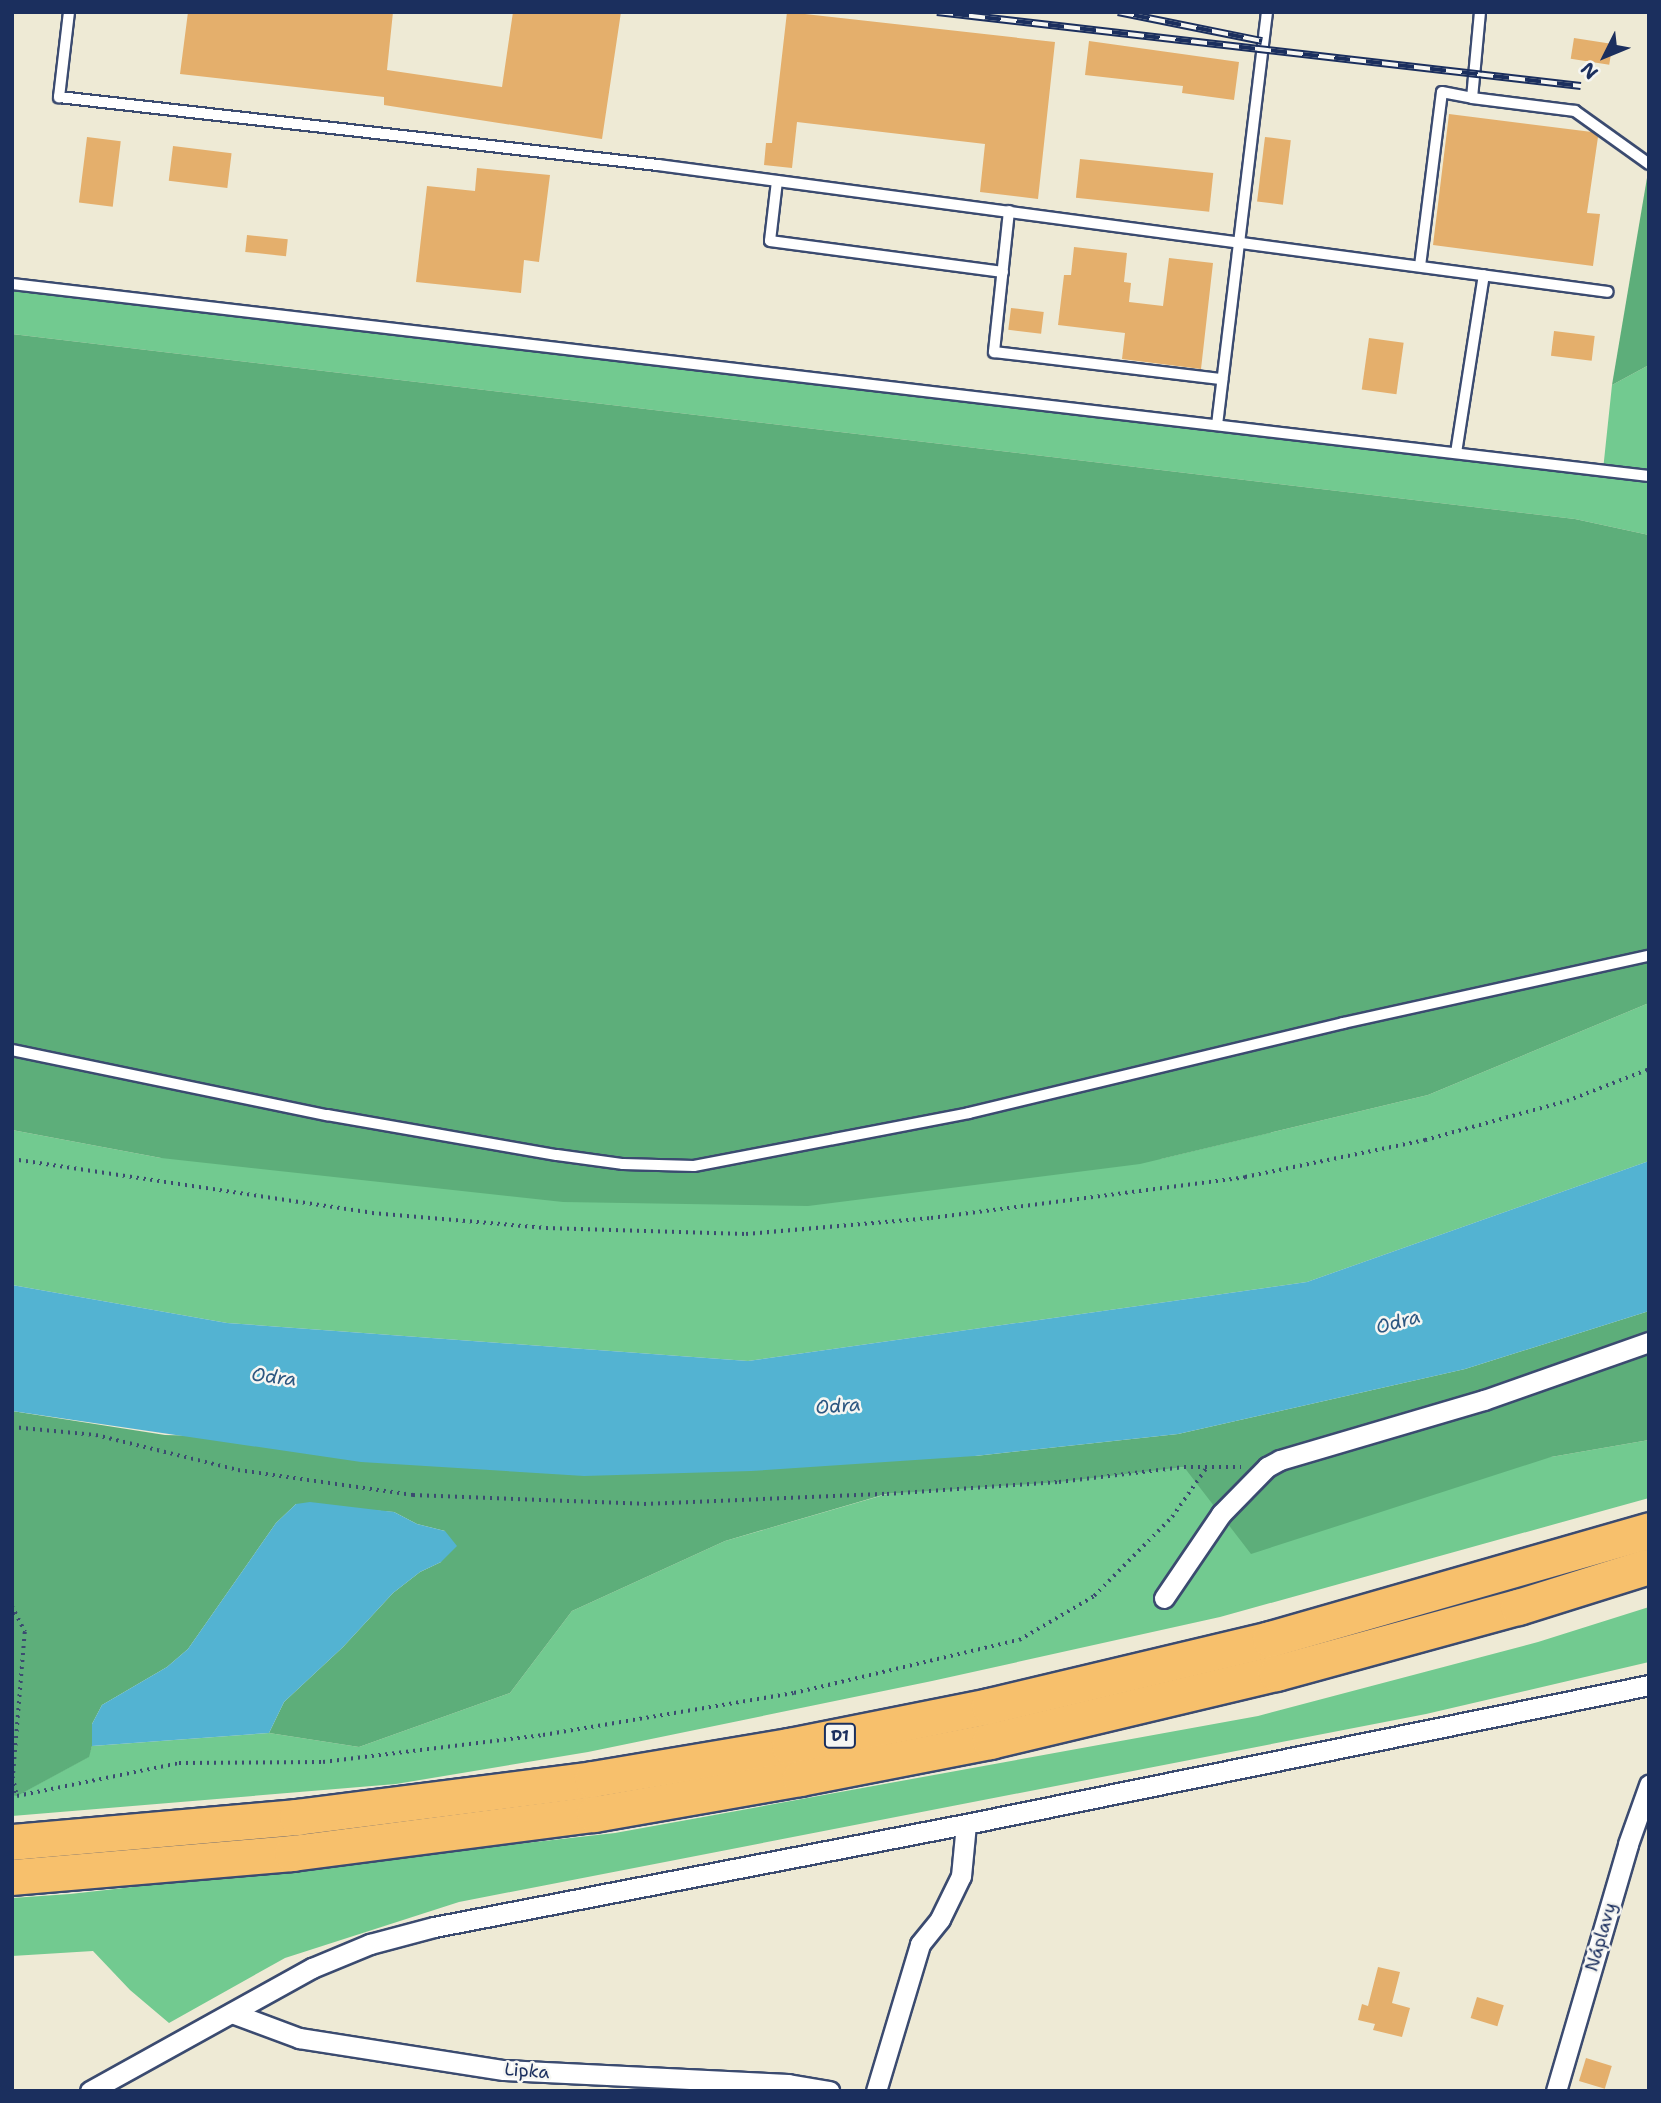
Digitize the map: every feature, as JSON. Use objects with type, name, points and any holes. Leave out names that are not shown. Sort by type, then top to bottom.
[{"type":"highway","name":"D1","points":[[12,1842],[297,1817],[592,1779],[789,1746],[989,1706],[1270,1639],[1649,1530]]},
{"type":"highway","name":"D1","points":[[12,1877],[292,1853],[594,1814],[800,1778],[990,1741],[1276,1673],[1518,1607],[1649,1566]]},
{"type":"street","points":[[1164,1598],[1221,1514],[1267,1467],[1280,1460],[1484,1400],[1649,1342]]},
{"type":"street","points":[[90,2091],[312,1968],[370,1944],[396,1937],[1649,1685]]},
{"type":"street","name":"Náplavy","points":[[1556,2091],[1628,1844],[1649,1785]]},
{"type":"street","points":[[876,2091],[920,1944],[940,1919],[961,1876],[966,1824]]},
{"type":"street","name":"Lipka","points":[[232,2013],[299,2038],[504,2070],[788,2084],[829,2091]]},
{"type":"lane","points":[[69,12],[59,97],[777,181],[1608,292]]},
{"type":"lane","points":[[1217,425],[1267,12]]},
{"type":"lane","points":[[1472,98],[1480,12]]},
{"type":"lane","points":[[1420,266],[1442,92],[1575,111],[1649,164]]},
{"type":"lane","points":[[777,181],[770,241],[1003,272]]},
{"type":"lane","points":[[1009,211],[994,352],[1222,379]]},
{"type":"lane","points":[[1456,453],[1484,275]]},
{"type":"lane","points":[[12,284],[1649,476]]},
{"type":"lane","points":[[12,1050],[327,1115],[557,1155],[623,1164],[694,1166],[969,1114],[1343,1023],[1649,956]]},
{"type":"path","points":[[12,1159],[372,1213],[546,1228],[746,1234],[931,1218],[1245,1177],[1425,1140],[1567,1101],[1649,1069]]},
{"type":"path","points":[[12,1427],[96,1435],[238,1470],[413,1495],[644,1504],[887,1494],[1208,1467],[1267,1467]]},
{"type":"path","points":[[12,1606],[24,1632],[13,1777],[18,1796],[179,1763],[323,1762],[543,1735],[794,1693],[1018,1640],[1094,1596],[1172,1517],[1208,1467]]},
{"type":"green space","points":[[1649,166],[1649,365],[1612,385]]},
{"type":"green space","points":[[12,284],[1603,470],[1612,385],[1649,365],[1649,535],[1575,519],[12,334]]},
{"type":"green space","points":[[12,334],[1575,519],[1649,535],[1649,1003],[1428,1095],[1140,1164],[808,1206],[563,1202],[161,1158],[12,1130]]},
{"type":"green space","points":[[1649,1003],[1649,1161],[1307,1282],[748,1361],[227,1323],[12,1285],[12,1130],[161,1158],[1160,1159],[1428,1095]]},
{"type":"green space","points":[[1649,1311],[1649,1440],[1551,1457],[1251,1554],[1184,1467],[1059,1482],[886,1494],[725,1541],[572,1611],[510,1693],[359,1747],[269,1733],[284,1702],[343,1647],[393,1593],[420,1572],[441,1562],[445,1531],[417,1524],[394,1512],[296,1504],[276,1523],[188,1649],[167,1667],[102,1705],[92,1724],[89,1757],[17,1796],[12,1795],[12,1411],[165,1435],[975,1456],[1178,1434],[1465,1369]]},
{"type":"green space","points":[[1649,1440],[1649,1498],[1220,1617],[932,1681],[588,1752],[396,1784],[12,1816],[12,1795],[18,1795],[88,1757],[92,1746],[269,1733],[359,1747],[510,1693],[572,1611],[725,1541],[887,1494],[1184,1467],[1551,1457]]},
{"type":"green space","points":[[1649,1607],[1649,1662],[1426,1714],[459,1902],[285,1958],[169,2023],[130,1990],[93,1951],[12,1956],[12,1898],[70,1894],[615,1833],[1258,1716],[1538,1642]]},
{"type":"water","name":"Odra","points":[[1649,1161],[1649,1311],[1465,1369],[1178,1434],[975,1456],[751,1471],[584,1476],[361,1462],[12,1411],[12,1285],[227,1323],[748,1361],[1307,1282]]},
{"type":"water","points":[[310,1502],[394,1512],[417,1524],[445,1531],[457,1546],[441,1562],[420,1572],[393,1593],[343,1647],[284,1702],[269,1733],[92,1746],[92,1724],[102,1705],[167,1667],[188,1649],[276,1523],[296,1504]]},
{"type":"building","points":[[188,12],[393,12],[387,70],[502,87],[513,12],[621,12],[602,139],[384,105],[384,97],[180,74]]},
{"type":"building","points":[[787,12],[1055,42],[1038,199],[980,192],[985,144],[797,122],[792,168],[764,165],[766,143],[772,143]]},
{"type":"building","points":[[1574,38],[1613,44],[1609,65],[1571,59]]},
{"type":"building","points":[[1089,41],[1239,62],[1234,100],[1182,93],[1183,86],[1085,75]]},
{"type":"building","points":[[1449,114],[1592,132],[1598,137],[1587,213],[1600,214],[1593,266],[1433,245]]},
{"type":"building","points":[[87,137],[121,141],[113,207],[79,203]]},
{"type":"building","points":[[1265,137],[1291,140],[1283,205],[1257,202]]},
{"type":"building","points":[[173,146],[232,153],[227,188],[169,181]]},
{"type":"building","points":[[1080,159],[1213,173],[1209,212],[1076,198]]},
{"type":"building","points":[[477,168],[550,175],[539,262],[524,260],[521,293],[416,282],[427,186],[475,191]]},
{"type":"building","points":[[247,235],[288,239],[286,256],[245,252]]},
{"type":"building","points":[[1074,247],[1127,253],[1124,282],[1131,283],[1129,302],[1163,306],[1169,258],[1213,263],[1201,369],[1122,359],[1125,333],[1058,325],[1064,275],[1071,275]]},
{"type":"building","points":[[1011,308],[1044,312],[1041,334],[1008,330]]},
{"type":"building","points":[[1554,331],[1595,336],[1592,361],[1551,356]]},
{"type":"building","points":[[1369,338],[1404,343],[1396,394],[1362,389]]},
{"type":"building","points":[[1378,1967],[1400,1972],[1392,2003],[1410,2008],[1402,2037],[1373,2030],[1375,2024],[1358,2020],[1362,2004],[1368,2006]]},
{"type":"building","points":[[1477,1997],[1504,2005],[1497,2026],[1471,2018]]},
{"type":"building","points":[[1586,2058],[1612,2066],[1605,2089],[1579,2081]]},
{"type":"railway","points":[[937,12],[1581,86]]},
{"type":"railway","points":[[1118,12],[1262,41]]}]
